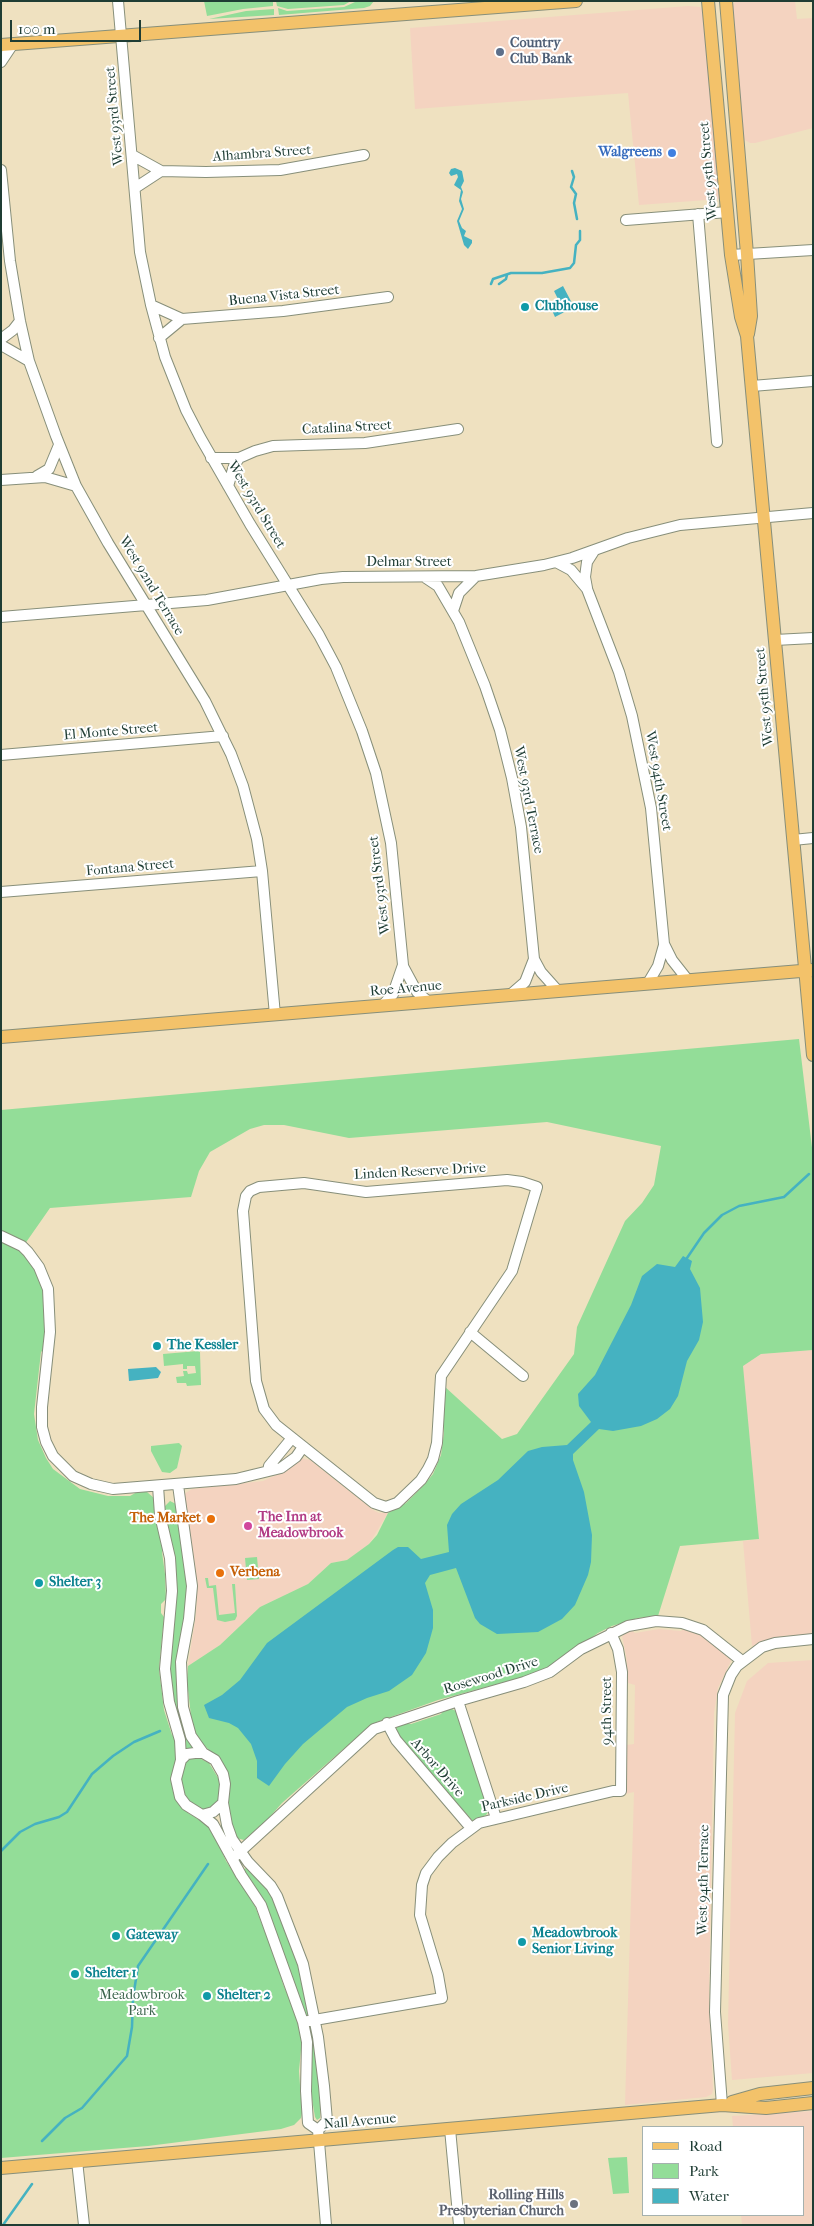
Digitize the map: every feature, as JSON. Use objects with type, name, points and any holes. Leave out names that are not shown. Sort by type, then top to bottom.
[{"type":"main road","points":[[7,45],[576,1]]},
{"type":"main road","name":"West 95th Street","points":[[708,1],[732,255],[741,317],[747,336],[752,386],[793,840],[809,971],[813,1055]]},
{"type":"main road","name":"West 95th Street","points":[[726,1],[751,316],[747,336]]},
{"type":"main road","name":"Roe Avenue","points":[[1,1037],[809,971]]},
{"type":"main road","name":"Nall Avenue","points":[[722,2105],[760,2094],[813,2088]]},
{"type":"main road","name":"Nall Avenue","points":[[1,2168],[318,2135],[450,2129],[722,2105],[766,2108],[813,2103]]},
{"type":"street","name":"West 93rd Street","points":[[118,1],[140,252],[159,338],[183,403],[211,458],[319,635],[336,667],[362,731],[376,773],[391,843],[403,965],[393,994],[382,1006]]},
{"type":"street","points":[[1,62],[7,45]]},
{"type":"street","name":"Alhambra Street","points":[[132,155],[161,171],[255,172],[317,164],[364,155]]},
{"type":"street","name":"West 92nd Terrace","points":[[1,170],[10,261],[20,321],[29,360],[59,445],[76,486],[205,700],[223,736],[243,786],[252,817],[262,871],[275,1015]]},
{"type":"street","points":[[135,188],[161,171]]},
{"type":"street","points":[[626,220],[728,212]]},
{"type":"street","name":"West 95th Street","points":[[698,214],[717,442]]},
{"type":"street","points":[[732,255],[813,250]]},
{"type":"street","name":"Buena Vista Street","points":[[151,305],[182,319],[283,311],[388,297]]},
{"type":"street","points":[[159,338],[182,319]]},
{"type":"street","points":[[1,339],[14,330],[20,321]]},
{"type":"street","points":[[1,346],[29,360]]},
{"type":"street","points":[[752,386],[813,381]]},
{"type":"street","name":"Catalina Street","points":[[211,458],[239,458],[273,446],[374,442],[458,429]]},
{"type":"street","points":[[34,477],[50,469],[59,445]]},
{"type":"street","points":[[228,486],[234,466],[239,458]]},
{"type":"street","points":[[1,480],[34,477],[55,478],[76,486]]},
{"type":"street","name":"Delmar Street","points":[[1,617],[208,600],[343,577],[476,576],[556,562],[594,551],[628,538],[680,525],[813,513]]},
{"type":"street","name":"West 94th Street","points":[[594,551],[587,562],[585,576],[587,589],[619,672],[643,764],[654,834],[664,944],[672,960],[687,980]]},
{"type":"street","name":"West 94th Street","points":[[556,562],[571,570],[587,589]]},
{"type":"street","points":[[453,610],[459,593],[476,576]]},
{"type":"street","name":"West 93rd Terrace","points":[[426,577],[438,586],[453,610],[485,686],[500,730],[512,778],[521,827],[534,959],[525,982],[510,996]]},
{"type":"street","points":[[775,640],[813,638]]},
{"type":"street","name":"El Monte Street","points":[[1,755],[223,736]]},
{"type":"street","points":[[793,840],[813,838]]},
{"type":"street","name":"Fontana Street","points":[[1,892],[262,871]]},
{"type":"street","points":[[648,983],[658,966],[664,944]]},
{"type":"street","points":[[534,959],[541,972],[558,992]]},
{"type":"street","points":[[403,965],[407,976],[417,992],[429,1002]]},
{"type":"street","name":"Linden Reserve Drive","points":[[292,1438],[270,1419],[264,1409],[258,1390],[243,1212],[246,1196],[255,1188],[304,1182],[354,1191],[506,1180],[538,1187],[512,1271],[470,1332]]},
{"type":"street","points":[[1,1236],[22,1246],[28,1252],[39,1267],[48,1289],[50,1310],[49,1354],[42,1418],[46,1442],[52,1456],[73,1476],[91,1484],[113,1489],[178,1485],[250,1477],[281,1468],[303,1447]]},
{"type":"street","points":[[268,1471],[269,1466],[292,1438],[374,1503],[386,1507],[397,1503],[421,1480],[433,1459],[437,1443],[441,1376],[470,1332],[523,1376]]},
{"type":"street","points":[[178,1485],[192,1586],[189,1619],[181,1662],[183,1706],[191,1736],[203,1753],[215,1760],[223,1774],[225,1784],[223,1803],[236,1855],[265,1914],[303,2022],[307,2042],[306,2091],[308,2123],[318,2135],[326,2225]]},
{"type":"street","points":[[158,1486],[160,1515],[171,1576],[172,1600],[165,1669],[169,1702],[180,1740],[181,1760],[176,1779],[180,1797],[186,1805],[213,1824],[236,1855],[271,1886],[282,1906],[303,1964],[322,2069],[326,2121],[318,2135]]},
{"type":"street","name":"Rosewood Drive","points":[[236,1855],[374,1729],[458,1701],[524,1682],[550,1672],[581,1649],[628,1626],[656,1621],[682,1623],[703,1630],[742,1660]]},
{"type":"street","name":"94th Street","points":[[611,1633],[618,1649],[622,1672],[620,1791]]},
{"type":"street","points":[[742,1660],[762,1647],[775,1643],[813,1639]]},
{"type":"street","name":"West 94th Terrace","points":[[722,2105],[715,2012],[721,1720],[725,1687],[742,1660]]},
{"type":"street","name":"Arbor Drive","points":[[458,1701],[496,1818]]},
{"type":"street","name":"Arbor Drive","points":[[387,1724],[396,1740],[471,1828]]},
{"type":"street","points":[[181,1760],[187,1754],[203,1753]]},
{"type":"street","name":"Parkside Drive","points":[[303,2022],[442,1998],[438,1975],[420,1915],[420,1894],[430,1866],[452,1843],[471,1828],[496,1818],[620,1791]]},
{"type":"street","points":[[202,1815],[213,1812],[223,1803]]},
{"type":"street","points":[[450,2129],[459,2225]]},
{"type":"street","points":[[77,2161],[84,2225]]},
{"type":"shaded area","points":[[795,1],[797,19],[813,18],[813,128],[755,143],[750,143],[743,139],[731,7],[735,2]]},
{"type":"shaded area","points":[[688,6],[700,7],[704,13],[720,199],[639,205],[628,93],[415,109],[410,28]]},
{"type":"shaded area","points":[[813,1350],[813,1634],[782,1636],[752,1646],[743,1541],[759,1539],[742,1366],[761,1354]]},
{"type":"shaded area","points":[[301,1458],[310,1460],[373,1510],[379,1513],[388,1513],[369,1544],[347,1560],[331,1563],[308,1584],[260,1607],[220,1645],[188,1666],[196,1614],[197,1589],[184,1494],[192,1489],[263,1481],[283,1472]]},
{"type":"shaded area","points":[[685,1628],[697,1631],[730,1657],[731,1661],[718,1688],[714,1713],[709,1996],[713,2090],[712,2094],[706,2097],[625,2105],[634,1792],[625,1794],[626,1745],[634,1744],[635,1685],[628,1683],[626,1655],[622,1636],[631,1630],[635,1633],[659,1629],[681,1631]]},
{"type":"shaded area","points":[[813,1660],[813,2073],[732,2080],[728,2024],[735,1713],[747,1681],[768,1663]]},
{"type":"shaded area","points":[[813,2111],[813,2225],[742,2225],[741,2216],[804,2216],[804,2126],[733,2126],[732,2116]]},
{"type":"green space","points":[[204,1],[273,1],[273,6],[243,9],[207,16]]},
{"type":"green space","points":[[276,1],[351,1],[344,5],[288,9],[277,6]]},
{"type":"green space","points":[[374,1],[370,6],[364,8],[279,15],[278,8],[287,11],[344,7],[355,2]]},
{"type":"green space","points":[[274,9],[274,15],[209,19],[246,11]]},
{"type":"green space","name":"Meadowbrook Park","points":[[799,1039],[813,1156],[813,1350],[761,1354],[743,1366],[759,1539],[680,1546],[658,1616],[638,1618],[612,1626],[598,1633],[563,1659],[538,1673],[438,1700],[377,1722],[365,1730],[282,1803],[268,1819],[244,1840],[236,1838],[233,1834],[228,1803],[230,1786],[217,1757],[199,1741],[189,1721],[191,1716],[187,1681],[188,1666],[220,1645],[260,1607],[308,1584],[331,1563],[347,1560],[369,1544],[377,1535],[388,1513],[406,1503],[424,1485],[433,1474],[441,1455],[444,1433],[444,1386],[502,1439],[517,1434],[574,1354],[577,1327],[625,1221],[642,1203],[654,1185],[661,1146],[547,1122],[349,1138],[284,1125],[264,1125],[250,1129],[210,1152],[199,1171],[191,1197],[50,1208],[20,1251],[32,1264],[42,1285],[45,1297],[44,1349],[41,1352],[34,1414],[38,1440],[53,1469],[80,1489],[108,1496],[130,1496],[137,1492],[147,1492],[154,1498],[165,1548],[162,1552],[166,1599],[161,1604],[161,1613],[164,1617],[159,1669],[164,1710],[172,1735],[176,1737],[176,1758],[172,1777],[174,1794],[188,1813],[211,1827],[224,1850],[223,1854],[226,1861],[255,1906],[268,1940],[271,1942],[283,1984],[292,2006],[296,2008],[302,2039],[299,2071],[302,2113],[301,2118],[294,2125],[281,2129],[148,2146],[1,2158],[1,1110]]},
{"type":"green space","points":[[200,1352],[201,1385],[187,1386],[186,1383],[177,1383],[176,1377],[184,1376],[183,1371],[187,1371],[188,1374],[196,1373],[195,1366],[187,1366],[187,1369],[183,1369],[183,1364],[164,1366],[163,1354]]},
{"type":"green space","points":[[179,1443],[182,1446],[177,1468],[170,1473],[162,1472],[151,1451],[151,1446]]},
{"type":"green space","points":[[170,1501],[176,1504],[186,1560],[188,1598],[182,1637],[189,1741],[193,1749],[185,1750],[176,1716],[168,1665],[165,1506]]},
{"type":"green space","points":[[257,1557],[259,1579],[247,1580],[245,1558]]},
{"type":"green space","points":[[205,1578],[208,1578],[209,1586],[216,1585],[219,1615],[235,1613],[232,1584],[235,1584],[237,1616],[235,1620],[225,1622],[217,1620],[213,1588],[207,1588]]},
{"type":"green space","points":[[450,1708],[456,1711],[489,1811],[486,1815],[473,1821],[401,1741],[396,1729],[398,1725],[411,1724],[441,1714]]},
{"type":"green space","points":[[195,1756],[209,1763],[220,1781],[220,1799],[211,1810],[202,1810],[190,1802],[183,1791],[180,1780],[183,1766],[188,1759]]},
{"type":"green space","points":[[248,1867],[269,1889],[300,1963],[310,2014],[307,2016],[305,2016],[244,1872],[244,1869]]},
{"type":"green space","points":[[311,2035],[313,2035],[321,2096],[320,2118],[317,2120],[310,2087]]},
{"type":"green space","points":[[627,2157],[629,2193],[613,2194],[608,2158]]},
{"type":"water","points":[[455,168],[462,171],[464,181],[461,187],[463,192],[461,199],[464,209],[459,221],[462,228],[466,231],[464,236],[472,240],[468,249],[464,245],[457,221],[462,209],[459,201],[461,190],[454,185],[458,177],[457,174],[451,176],[449,173],[451,169]]},
{"type":"water","points":[[563,286],[574,307],[555,317],[550,306],[559,301],[554,291]]},
{"type":"water","points":[[683,1256],[692,1261],[690,1269],[700,1288],[703,1322],[699,1340],[687,1361],[678,1396],[670,1409],[657,1419],[641,1426],[613,1431],[599,1429],[573,1454],[573,1460],[584,1492],[592,1535],[591,1562],[588,1575],[575,1605],[562,1619],[538,1632],[497,1634],[480,1624],[475,1618],[456,1568],[430,1575],[425,1583],[433,1610],[433,1628],[426,1653],[412,1675],[389,1691],[347,1707],[303,1744],[269,1786],[257,1778],[257,1761],[251,1744],[238,1728],[229,1723],[209,1718],[204,1705],[222,1695],[240,1680],[267,1643],[393,1550],[398,1547],[408,1547],[421,1559],[449,1552],[447,1525],[452,1514],[461,1504],[498,1480],[528,1451],[542,1447],[567,1445],[591,1422],[579,1406],[578,1394],[595,1375],[631,1305],[642,1276],[657,1264],[675,1267]]},
{"type":"water","points":[[156,1367],[161,1372],[158,1378],[129,1381],[128,1369]]},
{"type":"waterway","points":[[572,171],[574,177],[571,187],[576,194],[574,203],[577,219]]},
{"type":"waterway","points":[[491,284],[493,279],[511,273],[542,273],[570,268],[574,263],[576,245],[580,240],[580,231]]},
{"type":"waterway","points":[[499,284],[506,279],[507,275]]},
{"type":"waterway","points":[[687,1258],[704,1233],[722,1215],[739,1206],[784,1197],[809,1174]]},
{"type":"waterway","points":[[1,1851],[20,1832],[67,1812],[92,1774],[113,1756],[134,1742],[160,1731]]},
{"type":"waterway","points":[[42,2141],[65,2118],[82,2108],[127,2056],[138,1966],[208,1864]]},
{"type":"waterway","points":[[3,2225],[32,2184]]},
{"type":"place","name":"Country Club Bank","points":[[500,52]]},
{"type":"place","name":"Walgreens","points":[[672,153]]},
{"type":"place","name":"Clubhouse","points":[[525,307]]},
{"type":"place","name":"The Kessler","points":[[157,1346]]},
{"type":"place","name":"The Market","points":[[211,1519]]},
{"type":"place","name":"The Inn at Meadowbrook","points":[[248,1526]]},
{"type":"place","name":"Verbena","points":[[220,1573]]},
{"type":"place","name":"Shelter 3","points":[[39,1583]]},
{"type":"place","name":"Gateway","points":[[116,1936]]},
{"type":"place","name":"Meadowbrook Senior Living","points":[[522,1942]]},
{"type":"place","name":"Shelter 1","points":[[75,1974]]},
{"type":"place","name":"Shelter 2","points":[[207,1996]]},
{"type":"place","name":"Rolling Hills Presbyterian Church","points":[[574,2204]]}]
